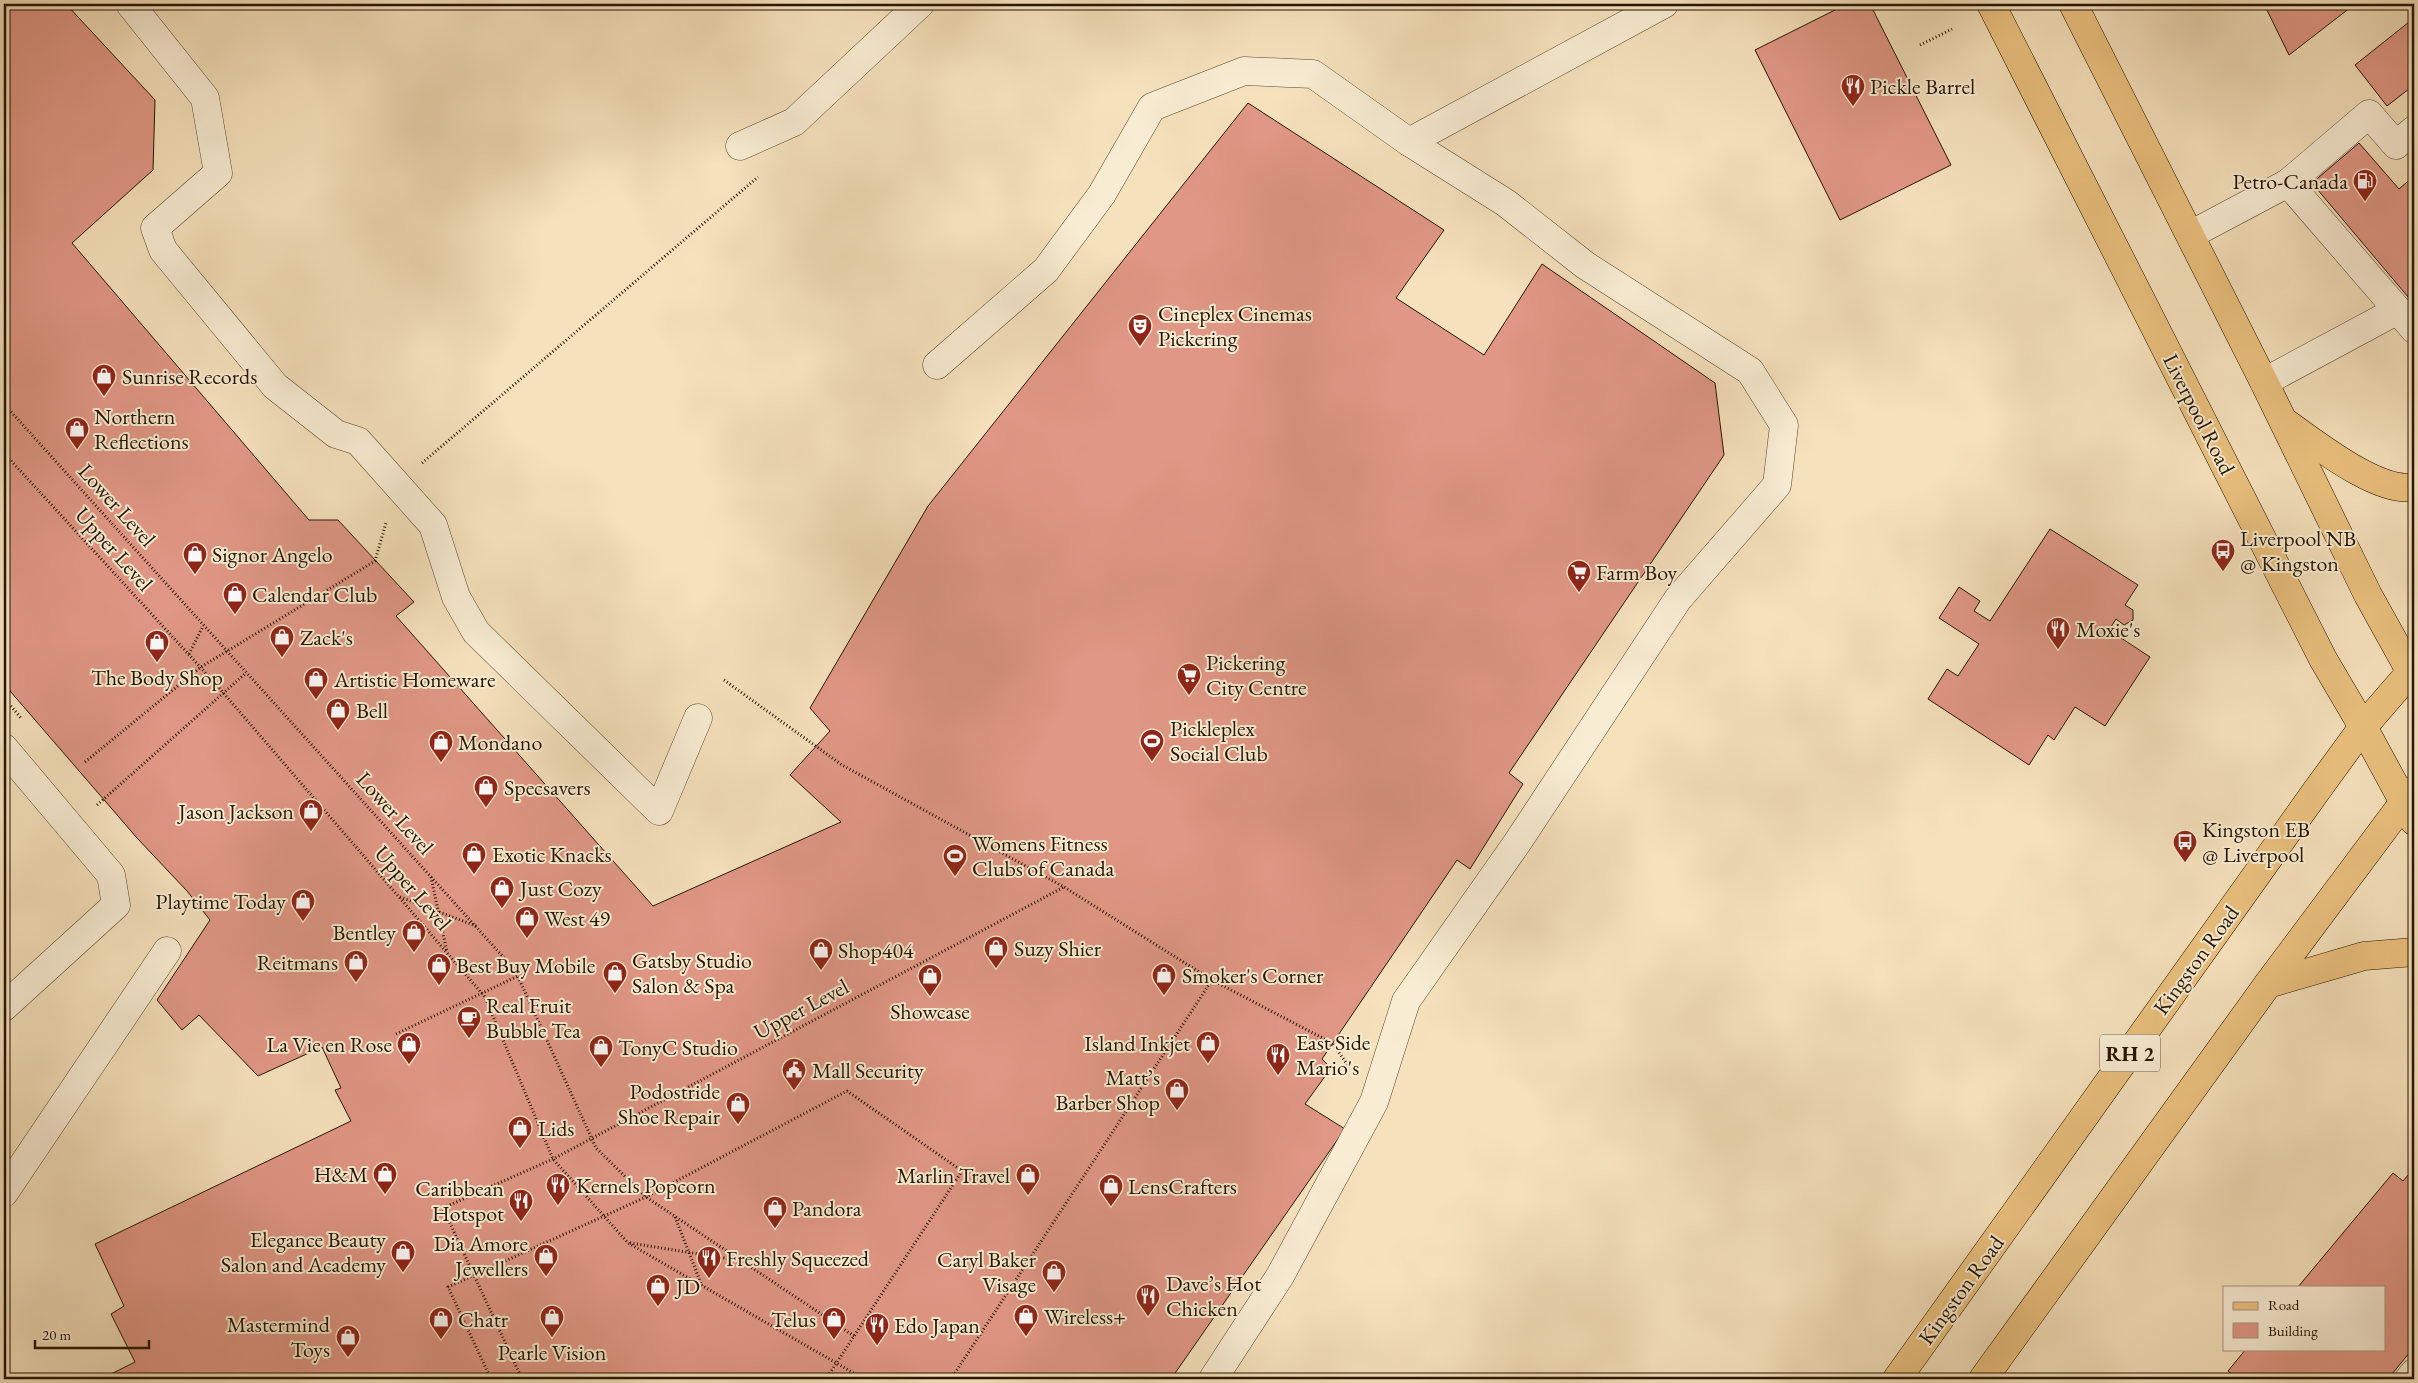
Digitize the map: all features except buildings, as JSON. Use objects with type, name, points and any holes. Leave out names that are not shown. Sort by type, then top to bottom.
[{"type":"main road","name":"Liverpool Road","points":[[1991,4],[2323,659],[2411,804]]},
{"type":"main road","points":[[2073,4],[2264,382],[2368,595],[2413,673]]},
{"type":"main road","points":[[2283,421],[2341,462],[2389,484],[2414,487]]},
{"type":"main road","name":"Kingston Road","points":[[1897,1379],[2363,727],[2413,673]]},
{"type":"main road","points":[[1983,1379],[2268,984],[2411,804]]},
{"type":"main road","points":[[2268,984],[2364,956],[2414,952]]},
{"type":"lane","points":[[130,4],[205,98],[218,173],[155,228],[163,250],[275,386],[336,434],[358,441],[403,491],[433,525],[456,597],[476,632],[659,811],[698,718]]},
{"type":"lane","points":[[740,146],[794,122],[920,4]]},
{"type":"lane","points":[[1409,142],[1664,4]]},
{"type":"lane","points":[[937,365],[1046,270],[1102,194],[1152,107],[1244,71],[1313,74],[1409,142],[1506,204],[1585,265],[1750,371],[1784,425],[1777,485],[1678,599],[1518,843],[1406,1001],[1374,1102],[1280,1276],[1213,1379]]},
{"type":"lane","points":[[2190,234],[2288,183],[2369,114],[2396,145],[2414,130]]},
{"type":"lane","points":[[2264,382],[2406,320],[2288,183]]},
{"type":"lane","points":[[4,748],[111,875],[116,905],[4,1007]]},
{"type":"lane","points":[[4,1193],[167,951]]},
{"type":"lane","points":[[2409,1379],[2414,1373]]},
{"type":"path","points":[[1920,45],[1952,29]]},
{"type":"path","points":[[85,762],[201,667],[375,561],[391,506],[419,465],[762,174]]},
{"type":"path","name":"Lower Level","points":[[4,404],[477,927],[518,976],[596,1148],[646,1197],[854,1336]]},
{"type":"path","name":"Upper Level","points":[[4,452],[201,667],[485,997],[553,1159],[628,1243],[864,1379]]},
{"type":"path","points":[[189,654],[203,626]]},
{"type":"path","points":[[101,814],[95,807],[246,673]]},
{"type":"path","points":[[724,680],[842,765],[1064,887],[1212,980],[1332,1043],[1374,1102]]},
{"type":"path","points":[[431,876],[447,952]]},
{"type":"path","name":"Upper Level","points":[[522,1379],[443,1208],[553,1159],[1064,887]]},
{"type":"path","points":[[399,897],[477,927]]},
{"type":"path","points":[[396,1034],[518,976]]},
{"type":"path","points":[[951,1379],[1212,980]]},
{"type":"path","points":[[491,1379],[448,1287],[646,1197],[847,1091],[962,1171],[826,1379]]},
{"type":"path","points":[[674,1216],[702,1286]]},
{"type":"path","points":[[628,1243],[740,1260]]},
{"type":"place","name":"Pickle Barrel","points":[[1853,107]]},
{"type":"place","name":"Petro-Canada","points":[[2365,202]]},
{"type":"place","name":"Cineplex Cinemas Pickering","points":[[1140,347]]},
{"type":"place","name":"Sunrise Records","points":[[104,397]]},
{"type":"place","name":"Northern Reflections","points":[[77,450]]},
{"type":"place","name":"Liverpool NB @ Kingston","points":[[2223,572]]},
{"type":"place","name":"Signor Angelo","points":[[195,575]]},
{"type":"place","name":"Farm Boy","points":[[1579,593]]},
{"type":"place","name":"Calendar Club","points":[[235,615]]},
{"type":"place","name":"Moxie's","points":[[2058,650]]},
{"type":"place","name":"Zack's","points":[[282,658]]},
{"type":"place","name":"The Body Shop","points":[[157,663]]},
{"type":"place","name":"Pickering City Centre","points":[[1189,696]]},
{"type":"place","name":"Artistic Homeware","points":[[316,700]]},
{"type":"place","name":"Bell","points":[[338,731]]},
{"type":"place","name":"Pickleplex Social Club","points":[[1152,762]]},
{"type":"place","name":"Mondano","points":[[441,763]]},
{"type":"place","name":"Specsavers","points":[[486,808]]},
{"type":"place","name":"Jason Jackson","points":[[311,832]]},
{"type":"place","name":"Kingston EB @ Liverpool","points":[[2185,863]]},
{"type":"place","name":"Exotic Knacks","points":[[474,875]]},
{"type":"place","name":"Womens Fitness Clubs of Canada","points":[[955,877]]},
{"type":"place","name":"Just Cozy","points":[[502,909]]},
{"type":"place","name":"Playtime Today","points":[[303,922]]},
{"type":"place","name":"West 49","points":[[527,939]]},
{"type":"place","name":"Bentley","points":[[414,953]]},
{"type":"place","name":"Suzy Shier","points":[[996,969]]},
{"type":"place","name":"Shop404","points":[[821,971]]},
{"type":"place","name":"Reitmans","points":[[356,983]]},
{"type":"place","name":"Best Buy Mobile","points":[[439,986]]},
{"type":"place","name":"Gatsby Studio Salon & Spa","points":[[615,994]]},
{"type":"place","name":"Smoker's Corner","points":[[1164,996]]},
{"type":"place","name":"Showcase","points":[[930,997]]},
{"type":"place","name":"Real Fruit Bubble Tea","points":[[469,1039]]},
{"type":"place","name":"Island Inkjet","points":[[1208,1064]]},
{"type":"place","name":"La Vie en Rose","points":[[409,1065]]},
{"type":"place","name":"TonyC Studio","points":[[601,1068]]},
{"type":"place","name":"East Side Mario's","points":[[1278,1076]]},
{"type":"place","name":"Mall Security","points":[[794,1091]]},
{"type":"place","name":"Matt’s Barber Shop","points":[[1177,1111]]},
{"type":"place","name":"Podostride Shoe Repair","points":[[738,1125]]},
{"type":"place","name":"Lids","points":[[520,1149]]},
{"type":"place","name":"H&M","points":[[385,1195]]},
{"type":"place","name":"Marlin Travel","points":[[1028,1196]]},
{"type":"place","name":"Kernels Popcorn","points":[[558,1206]]},
{"type":"place","name":"LensCrafters","points":[[1111,1207]]},
{"type":"place","name":"Caribbean Hotspot","points":[[521,1222]]},
{"type":"place","name":"Pandora","points":[[775,1229]]},
{"type":"place","name":"Elegance Beauty Salon and Academy","points":[[403,1273]]},
{"type":"place","name":"Dia Amore Jewellers","points":[[546,1277]]},
{"type":"place","name":"Freshly Squeezed","points":[[709,1279]]},
{"type":"place","name":"Caryl Baker Visage","points":[[1054,1293]]},
{"type":"place","name":"JD","points":[[658,1307]]},
{"type":"place","name":"Dave’s Hot Chicken","points":[[1148,1317]]},
{"type":"place","name":"Wireless+","points":[[1026,1337]]},
{"type":"place","name":"Pearle Vision","points":[[552,1338]]},
{"type":"place","name":"Chatr","points":[[441,1340]]},
{"type":"place","name":"Telus","points":[[834,1340]]},
{"type":"place","name":"Edo Japan","points":[[877,1346]]},
{"type":"place","name":"Mastermind Toys","points":[[348,1358]]}]
